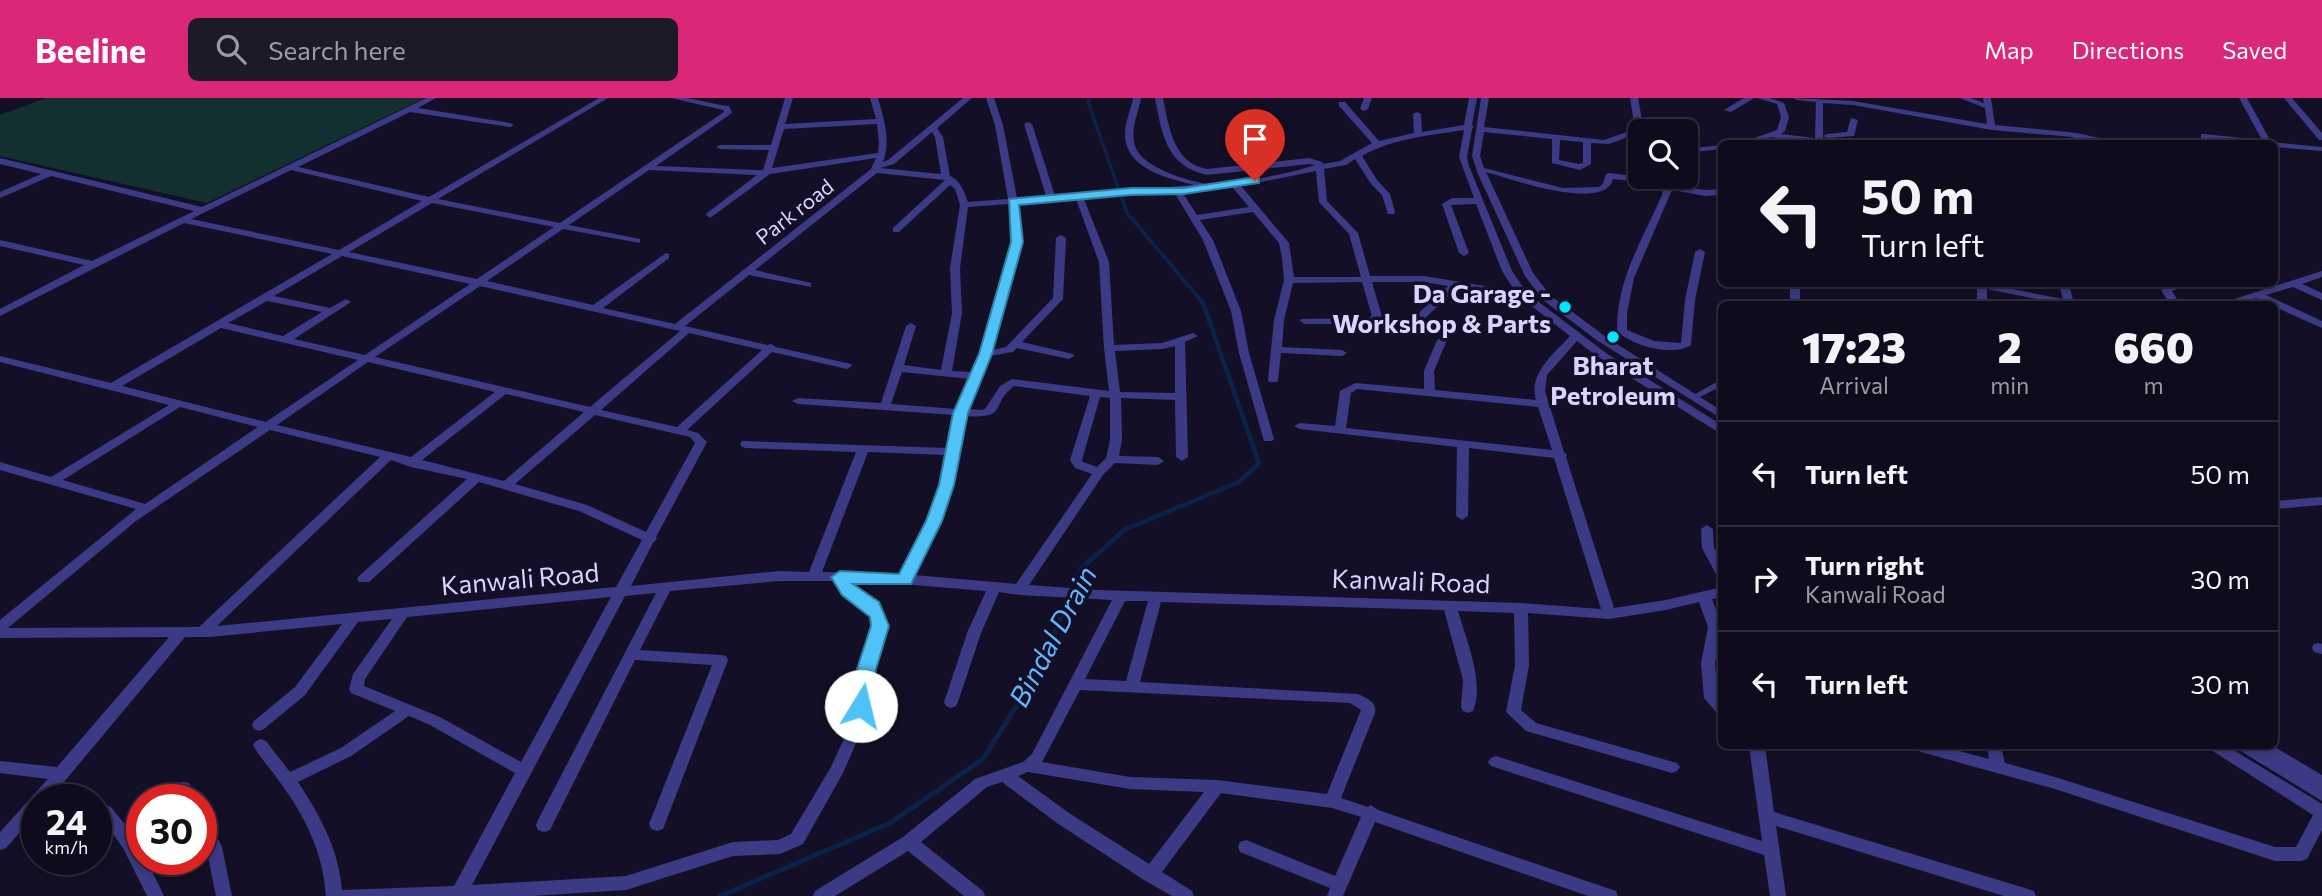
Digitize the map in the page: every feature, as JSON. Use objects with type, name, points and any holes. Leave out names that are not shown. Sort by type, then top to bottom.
[{"type":"street","points":[[0,313],[93,264],[432,98]]},
{"type":"street","points":[[111,388],[604,98]]},
{"type":"street","points":[[0,627],[146,508],[728,113],[726,108],[680,98]]},
{"type":"street","points":[[710,215],[766,172],[789,98]]},
{"type":"street","name":"Park road","points":[[506,485],[593,411],[746,271],[876,168],[885,140],[874,98]]},
{"type":"street","points":[[876,168],[891,162],[968,98]]},
{"type":"street","points":[[905,580],[934,521],[953,452],[960,413],[986,354],[1017,242],[1013,202],[999,125],[990,98]]},
{"type":"street","points":[[1137,98],[1129,138],[1135,154],[1150,167],[1213,188]]},
{"type":"street","points":[[1159,98],[1173,150],[1193,169],[1207,172],[1309,161],[1317,163],[1323,202],[1332,215],[1353,233],[1375,300],[1376,319],[1305,321]]},
{"type":"street","points":[[1364,109],[1368,98]]},
{"type":"street","points":[[1473,98],[1471,153],[1509,254],[1535,296],[1584,333],[1718,416]]},
{"type":"street","points":[[1485,98],[1481,129],[1465,166],[1507,271],[1523,295],[1574,336],[1718,427]]},
{"type":"street","points":[[1634,98],[1637,119]]},
{"type":"street","points":[[1728,110],[1750,98]]},
{"type":"street","points":[[1761,98],[1783,101],[1784,124],[1774,135]]},
{"type":"street","points":[[1797,98],[1841,100],[1992,128],[2076,139]]},
{"type":"street","points":[[1964,98],[1986,102],[1992,128]]},
{"type":"street","points":[[2243,98],[2266,140]]},
{"type":"street","points":[[2288,98],[2322,138]]},
{"type":"street","points":[[1819,103],[1819,138]]},
{"type":"street","points":[[1342,104],[1377,145]]},
{"type":"street","points":[[409,109],[510,125]]},
{"type":"street","points":[[1417,114],[1418,134]]},
{"type":"street","points":[[1756,140],[1774,135],[1819,138],[1851,134],[1854,120]]},
{"type":"street","points":[[780,127],[880,121]]},
{"type":"street","points":[[1028,124],[1051,198]]},
{"type":"street","points":[[933,127],[939,136],[948,178]]},
{"type":"street","points":[[964,205],[1235,185],[1358,157],[1377,145],[1418,134],[1470,127]]},
{"type":"street","points":[[1481,129],[1612,142],[1628,132]]},
{"type":"street","points":[[2021,132],[2022,140]]},
{"type":"street","points":[[2204,136],[2241,140]]},
{"type":"street","points":[[1556,137],[1555,162],[1580,167],[1587,164],[1587,141]]},
{"type":"street","points":[[1819,138],[1826,140]]},
{"type":"street","points":[[2278,144],[2322,149]]},
{"type":"street","points":[[720,147],[774,148]]},
{"type":"street","points":[[1698,150],[1718,147]]},
{"type":"street","points":[[1471,153],[1487,170],[1536,272],[1556,299],[1590,324],[1718,405]]},
{"type":"street","points":[[650,168],[766,172],[882,155]]},
{"type":"street","points":[[1358,157],[1374,182],[1386,194],[1391,212]]},
{"type":"street","points":[[0,161],[202,210]]},
{"type":"street","points":[[289,167],[429,200],[637,241]]},
{"type":"street","points":[[876,168],[948,178],[959,188],[964,205],[955,268],[956,328],[946,373]]},
{"type":"street","points":[[1487,170],[1563,191],[1601,189],[1609,176],[1628,178]]},
{"type":"street","points":[[0,195],[51,173]]},
{"type":"street","points":[[896,230],[948,178]]},
{"type":"street","points":[[1235,185],[1252,209],[1284,243],[1289,280],[1279,320],[1273,380]]},
{"type":"street","points":[[1664,189],[1628,284],[1622,331],[1637,340],[1686,345],[1690,300],[1700,252]]},
{"type":"street","points":[[1691,189],[1718,195]]},
{"type":"street","points":[[1178,191],[1208,240],[1236,311],[1244,353],[1268,439]]},
{"type":"street","points":[[1019,590],[1099,472],[1112,459],[1117,423],[1104,262],[1079,196]]},
{"type":"street","points":[[1464,253],[1446,204],[1452,201],[1477,201]]},
{"type":"street","points":[[1194,218],[1252,209]]},
{"type":"street","points":[[182,220],[477,282],[847,366]]},
{"type":"street","points":[[986,354],[1007,352],[1058,299],[1061,238]]},
{"type":"street","points":[[0,243],[93,264]]},
{"type":"street","points":[[595,309],[666,256]]},
{"type":"street","points":[[746,271],[808,285]]},
{"type":"street","points":[[2238,301],[2322,274]]},
{"type":"street","points":[[1289,280],[1366,279],[1457,283],[1523,295]]},
{"type":"street","points":[[1416,321],[1457,283]]},
{"type":"street","points":[[2293,284],[2322,297]]},
{"type":"street","points":[[1795,287],[1795,301]]},
{"type":"street","points":[[1992,287],[2054,301]]},
{"type":"street","points":[[2257,295],[2270,301]]},
{"type":"street","points":[[263,297],[331,311]]},
{"type":"street","points":[[284,340],[346,302]]},
{"type":"street","points":[[2278,305],[2322,325]]},
{"type":"street","points":[[217,324],[679,431],[694,435],[701,442],[459,893]]},
{"type":"street","points":[[885,407],[911,326]]},
{"type":"street","points":[[1109,348],[1163,346],[1193,336]]},
{"type":"street","points":[[1574,336],[1542,374],[1539,391],[1609,614]]},
{"type":"street","points":[[1430,392],[1429,371],[1442,340]]},
{"type":"street","points":[[1180,342],[1182,457]]},
{"type":"street","points":[[1015,344],[1069,356]]},
{"type":"street","points":[[679,431],[771,347]]},
{"type":"street","points":[[1276,350],[1342,353]]},
{"type":"street","points":[[0,359],[506,485],[583,508],[651,539]]},
{"type":"street","points":[[899,368],[978,376]]},
{"type":"street","points":[[798,401],[988,413],[994,408],[1005,386],[1012,382],[1115,396],[1181,397]]},
{"type":"street","points":[[1700,394],[1718,384]]},
{"type":"street","points":[[1340,431],[1346,391],[1350,387],[1362,385],[1544,404]]},
{"type":"street","points":[[411,463],[505,390]]},
{"type":"street","points":[[1096,394],[1076,460],[1079,465],[1099,472]]},
{"type":"street","points":[[53,481],[178,404]]},
{"type":"street","points":[[1300,426],[1561,455]]},
{"type":"street","points":[[746,444],[953,452]]},
{"type":"street","points":[[1462,516],[1463,446]]},
{"type":"street","points":[[814,576],[863,450]]},
{"type":"street","points":[[202,632],[387,457]]},
{"type":"street","points":[[1112,459],[1158,461]]},
{"type":"street","points":[[0,477],[6,468],[146,508]]},
{"type":"street","points":[[364,579],[476,478]]},
{"type":"street","points":[[2278,505],[2322,501]]},
{"type":"street","points":[[1706,529],[1708,548],[1718,566]]},
{"type":"street","name":"Kanwali Road","points":[[0,633],[202,632],[779,576],[905,580],[1097,595],[1521,608],[1609,614],[1718,593]]},
{"type":"street","points":[[345,896],[459,893],[626,883],[733,849],[754,846],[780,847],[797,839],[838,769],[853,734],[866,669],[880,626],[873,607],[848,591],[840,577]]},
{"type":"street","points":[[544,825],[665,588]]},
{"type":"street","points":[[951,702],[974,633],[994,588]]},
{"type":"street","points":[[821,896],[909,842],[981,783],[1028,766],[1037,758],[1121,596]]},
{"type":"street","points":[[1704,596],[1715,627],[1708,663],[1711,698],[1718,705]]},
{"type":"street","points":[[1131,688],[1156,597]]},
{"type":"street","points":[[1450,606],[1470,680],[1468,706]]},
{"type":"street","points":[[1521,608],[1522,665],[1513,707],[1516,717],[1531,727],[1672,767]]},
{"type":"street","points":[[403,614],[355,684],[356,689],[435,721],[523,770]]},
{"type":"street","points":[[258,725],[300,691],[354,618]]},
{"type":"street","points":[[52,784],[181,632]]},
{"type":"street","points":[[632,655],[721,660],[657,824]]},
{"type":"street","points":[[1076,684],[1353,698],[1364,701],[1369,707],[1368,713],[1332,801]]},
{"type":"street","points":[[288,780],[346,752],[407,710]]},
{"type":"street","points":[[261,745],[288,780],[315,827],[334,872],[334,896]]},
{"type":"street","points":[[1757,749],[1778,896]]},
{"type":"street","points":[[1933,749],[1998,766],[2275,854],[2301,854],[2322,813],[2221,749]]},
{"type":"street","points":[[1995,749],[1998,766]]},
{"type":"street","points":[[2237,749],[2322,803]]},
{"type":"street","points":[[2249,749],[2322,794]]},
{"type":"street","points":[[2267,749],[2322,783]]},
{"type":"street","points":[[1496,762],[1772,851]]},
{"type":"street","points":[[1028,766],[1130,783],[1217,786],[1332,801],[1371,812],[1610,896]]},
{"type":"street","points":[[0,767],[61,774]]},
{"type":"street","points":[[1003,774],[1063,818],[1186,896]]},
{"type":"street","points":[[1150,875],[1217,786]]},
{"type":"street","points":[[1245,847],[1337,891],[1371,812]]},
{"type":"street","points":[[1768,817],[2028,896]]},
{"type":"street","points":[[0,844],[21,820]]},
{"type":"street","points":[[112,822],[129,843],[156,896]]},
{"type":"street","points":[[909,842],[977,896]]},
{"type":"street","points":[[217,862],[224,896]]},
{"type":"green space","points":[[46,98],[424,98],[207,203],[0,156],[0,115]]},
{"type":"waterway","name":"Bindal Drain","points":[[1090,98],[1088,102],[1127,213],[1199,298]]},
{"type":"waterway","name":"Bindal Drain","points":[[1093,558],[1124,530],[1239,482],[1259,463],[1203,303],[1198,297]]},
{"type":"waterway","name":"Bindal Drain","points":[[720,896],[890,823],[983,759],[1039,670],[1081,569],[1095,556]]},
{"type":"place","name":"Da Garage - Workshop & Parts","points":[[1565,307]]},
{"type":"place","name":"Bharat Petroleum","points":[[1613,337]]},
{"type":"route","points":[[861,706],[866,669],[880,626],[879,616],[873,607],[848,591],[840,577],[905,580],[934,521],[946,485],[960,413],[986,354],[1017,242],[1013,202],[1131,192],[1184,191],[1255,181]]}]
